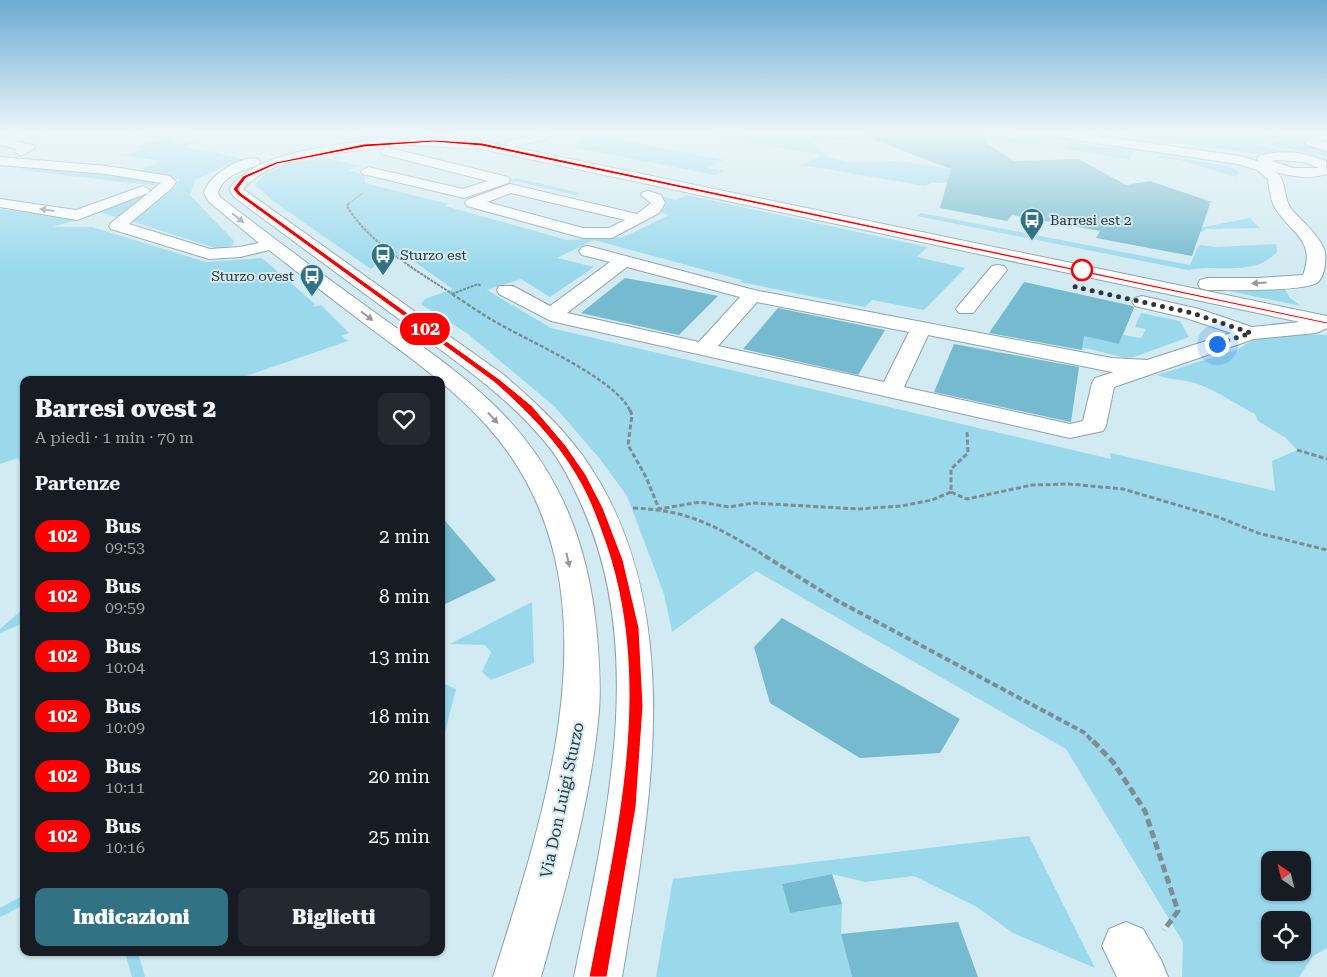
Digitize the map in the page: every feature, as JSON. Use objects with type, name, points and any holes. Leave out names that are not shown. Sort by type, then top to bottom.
[{"type":"street","points":[[51,178],[85,182]]},
{"type":"street","points":[[117,226],[169,182],[165,179],[156,178]]},
{"type":"street","name":"Via Don Luigi Sturzo","points":[[221,178],[211,187],[214,199],[270,245],[447,376],[476,401],[510,437],[521,453],[547,492],[561,528],[574,585],[582,649],[581,707],[567,791],[545,882],[517,977]]},
{"type":"street","points":[[244,178],[236,189],[239,194],[496,380],[529,408],[582,475],[598,508],[618,560],[633,628],[636,706],[629,807],[598,977]]},
{"type":"street","points":[[396,178],[464,194],[503,180],[493,178]]},
{"type":"street","points":[[631,178],[672,184],[1327,322]]},
{"type":"street","points":[[674,178],[1162,279],[1230,284],[1315,278]]},
{"type":"street","points":[[1275,178],[1276,195],[1284,210],[1298,224],[1318,256],[1315,278]]},
{"type":"street","points":[[631,196],[648,195],[672,184]]},
{"type":"street","points":[[77,215],[143,190],[114,186]]},
{"type":"street","points":[[639,220],[510,188],[472,203],[583,233],[612,233],[639,220],[654,210],[658,203],[656,198],[648,195]]},
{"type":"street","points":[[0,203],[77,215],[209,254],[240,252],[270,245]]},
{"type":"street","points":[[1298,224],[1327,240]]},
{"type":"street","points":[[588,251],[753,295],[1112,365],[1148,367]]},
{"type":"street","points":[[937,257],[1192,313],[1251,333]]},
{"type":"street","points":[[551,315],[623,261]]},
{"type":"street","points":[[966,309],[998,270]]},
{"type":"street","points":[[1315,278],[1299,288],[1301,294],[1311,304],[1327,313]]},
{"type":"street","points":[[506,290],[551,315],[1070,431],[1094,426],[1103,384],[1251,333],[1327,326]]},
{"type":"street","points":[[704,349],[753,295]]},
{"type":"street","points":[[1266,308],[1296,329]]},
{"type":"street","points":[[891,391],[922,328]]},
{"type":"path","points":[[370,189],[350,201],[347,206],[351,213],[384,247],[494,321],[596,378],[626,401],[632,415],[628,444],[646,477],[659,509]]},
{"type":"path","points":[[951,492],[949,474],[952,464],[968,453],[964,407]]},
{"type":"path","points":[[1297,450],[1327,459]]},
{"type":"path","points":[[598,508],[659,509],[700,502],[729,506],[753,503],[858,509],[932,500],[951,492],[966,499],[1032,485],[1069,484],[1123,489],[1218,517],[1258,533],[1327,550]]},
{"type":"path","points":[[659,509],[688,515],[721,529],[836,600],[1085,733],[1113,762],[1145,811],[1178,911],[1156,940],[1135,961]]},
{"type":"shaded area","points":[[86,178],[134,178],[150,181],[159,186]]},
{"type":"shaded area","points":[[168,178],[200,178],[195,180],[190,195],[234,241],[233,245],[221,249],[212,247],[134,222],[134,219],[176,186],[179,180]]},
{"type":"shaded area","points":[[262,178],[364,178],[365,183],[448,204],[445,206],[567,240],[624,237],[669,215],[660,212],[666,204],[660,196],[676,200],[687,195],[927,247],[917,257],[965,268],[924,310],[872,300],[865,307],[740,282],[742,280],[594,240],[557,258],[594,267],[550,297],[521,279],[487,290],[551,328],[1111,459],[1110,453],[1275,491],[1272,461],[1297,450],[1286,438],[1258,421],[1255,414],[1211,389],[1190,382],[1157,375],[1239,349],[1258,339],[1281,335],[1327,335],[1327,948],[1311,959],[1311,911],[1261,911],[1261,961],[1310,961],[1299,977],[1182,977],[1183,942],[1066,749],[756,571],[672,632],[664,594],[627,496],[600,459],[555,407],[468,334],[421,304],[425,299],[453,289],[405,255],[377,264],[371,269],[273,201],[255,185]]},
{"type":"shaded area","points":[[516,178],[580,193],[575,195],[516,181],[500,184]]},
{"type":"shaded area","points":[[876,178],[1005,178],[1090,191],[1146,216],[1204,227],[1250,218],[1260,228],[1206,229],[1202,232],[945,183],[931,183],[926,186]]},
{"type":"shaded area","points":[[153,192],[119,218],[98,212]]},
{"type":"shaded area","points":[[0,209],[80,219],[53,227],[92,227],[206,262],[262,258],[315,304],[313,307],[321,305],[349,333],[341,336],[348,341],[246,376],[20,376],[20,462],[18,458],[0,464]]},
{"type":"shaded area","points":[[921,213],[1190,265],[1199,245],[1216,247],[1276,244],[1277,252],[1268,260],[1257,265],[1188,270],[917,216]]},
{"type":"shaded area","points":[[1284,288],[1290,298],[1301,306],[1224,290]]},
{"type":"shaded area","points":[[1141,313],[1180,321],[1189,337],[1134,357],[1126,358],[1028,334],[1013,319],[1119,344],[1123,335],[1141,338],[1146,329],[1135,327]]},
{"type":"shaded area","points":[[532,602],[534,663],[491,680],[482,672],[491,652],[485,645],[450,644]]},
{"type":"shaded area","points":[[20,612],[20,625],[0,633],[0,629]]},
{"type":"shaded area","points":[[445,684],[456,689],[445,732]]},
{"type":"shaded area","points":[[1029,836],[1095,968],[1013,933],[977,907],[914,876],[865,882],[832,874],[782,884],[790,913],[842,904],[841,934],[852,977],[656,977],[673,879]]},
{"type":"shaded area","points":[[20,897],[20,907],[0,917],[0,908]]},
{"type":"shaded area","points":[[126,956],[139,956],[145,977],[132,977]]},
{"type":"building","points":[[949,178],[1113,178],[1126,185],[1150,181],[1212,202],[1208,203],[1210,204],[1192,256],[1096,238],[1100,231],[1012,215],[1007,221],[940,208]]},
{"type":"building","points":[[625,278],[718,296],[679,335],[581,313]]},
{"type":"building","points":[[1024,282],[1133,306],[1134,308],[1119,344],[1084,336],[1082,350],[989,333]]},
{"type":"building","points":[[778,308],[885,330],[858,375],[743,349]]},
{"type":"building","points":[[954,344],[1079,367],[1071,422],[934,392]]},
{"type":"building","points":[[445,521],[496,580],[445,604]]},
{"type":"building","points":[[782,618],[960,719],[940,753],[860,758],[770,703],[754,647]]},
{"type":"building","points":[[832,874],[842,904],[790,913],[782,884]]},
{"type":"building","points":[[958,922],[978,977],[852,977],[841,934]]},
{"type":"bus line","name":"102","points":[[243,178],[236,189],[239,194],[496,380],[529,408],[582,475],[598,508],[618,560],[633,628],[636,706],[629,807],[598,977]]},
{"type":"bus line","name":"102","points":[[638,178],[1327,322]]},
{"type":"place","name":"Barresi est 2","points":[[1032,241]]},
{"type":"place","name":"Sturzo est","points":[[383,276]]},
{"type":"place","name":"Sturzo ovest","points":[[312,297]]},
{"type":"route","points":[[1082,270],[1075,287],[1192,313],[1251,333],[1217,344]]}]
